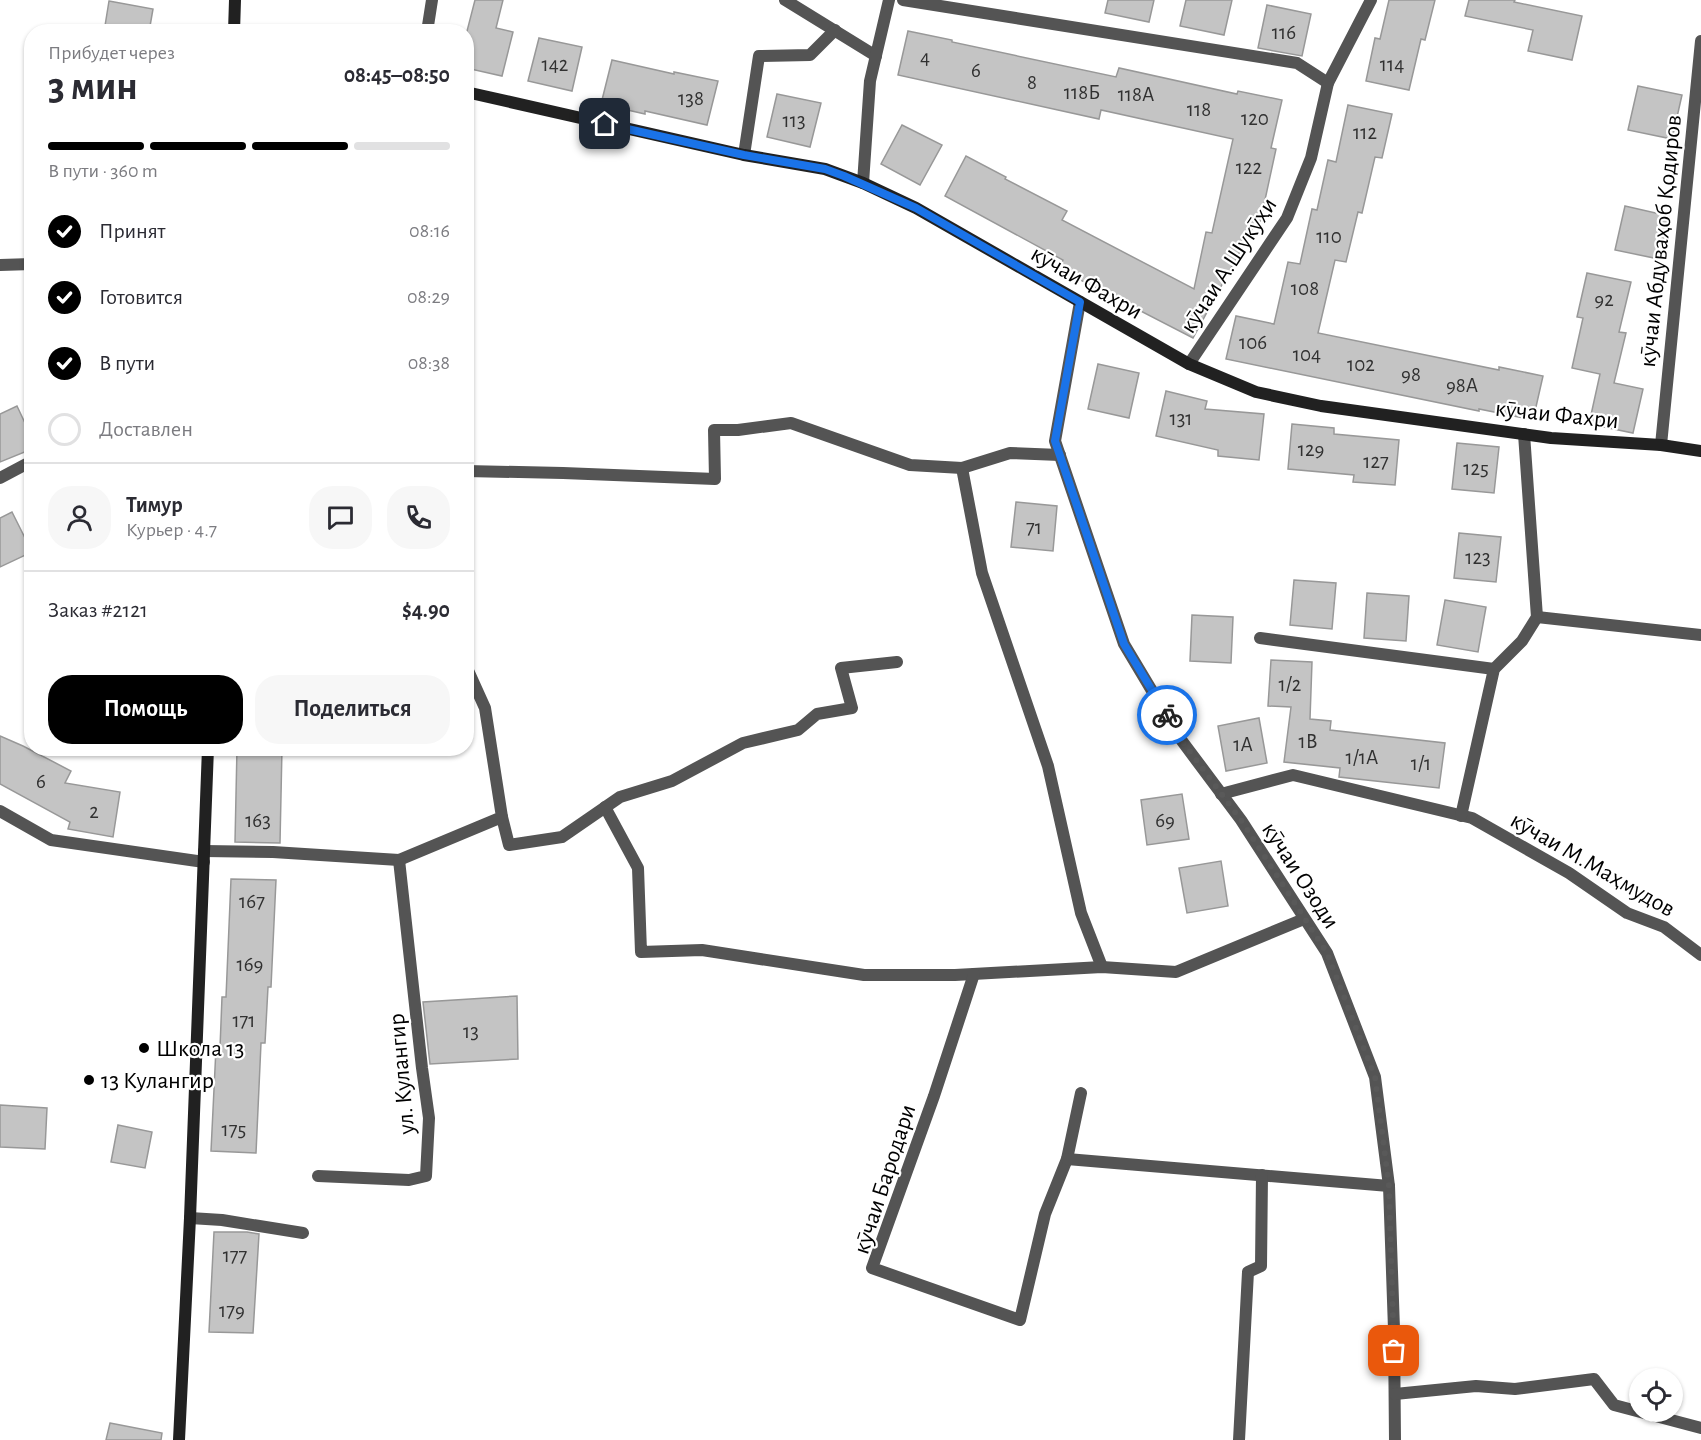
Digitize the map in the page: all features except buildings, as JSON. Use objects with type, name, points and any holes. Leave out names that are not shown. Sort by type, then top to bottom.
[{"type":"street","points":[[234,24],[235,0]]},
{"type":"street","points":[[428,24],[432,0]]},
{"type":"street","points":[[785,0],[876,56]]},
{"type":"street","points":[[863,183],[870,81],[889,0]]},
{"type":"street","points":[[903,0],[1297,63],[1328,83]]},
{"type":"street","name":"кӯчаи А.Шукӯҳи","points":[[1189,364],[1287,218],[1311,158],[1328,83],[1371,0]]},
{"type":"street","points":[[744,155],[759,56],[810,55],[835,30]]},
{"type":"street","name":"кӯчаи Абдуваҳоб Қодиров","points":[[1661,445],[1701,41]]},
{"type":"street","name":"кӯчаи Фахри","points":[[474,94],[744,155],[825,169],[863,183],[916,208],[1189,364],[1256,392],[1321,406],[1551,438],[1661,445],[1701,451]]},
{"type":"street","points":[[0,265],[24,264]]},
{"type":"street","name":"кӯчаи Озоди","points":[[1080,302],[1055,441],[1124,644],[1182,741],[1241,820],[1327,953],[1375,1077],[1389,1186],[1395,1440]]},
{"type":"street","points":[[474,471],[715,479],[714,430],[738,430],[791,423],[910,465],[962,468],[1010,453],[1060,455]]},
{"type":"street","points":[[1461,816],[1494,669],[1522,641],[1537,617],[1524,434]]},
{"type":"street","points":[[0,478],[24,465]]},
{"type":"street","points":[[962,468],[981,573],[1048,766],[1081,913],[1102,967]]},
{"type":"street","points":[[1537,617],[1701,635]]},
{"type":"street","points":[[1260,638],[1494,669]]},
{"type":"street","points":[[474,684],[485,708],[502,817],[509,845],[562,837],[620,797],[672,781],[743,743],[798,730],[817,714],[852,708],[842,668],[897,662]]},
{"type":"street","points":[[179,1440],[208,756]]},
{"type":"street","name":"кӯчаи М.Маҳмудов","points":[[1221,794],[1293,775],[1472,818],[1569,873],[1627,913],[1664,927],[1701,955]]},
{"type":"street","points":[[605,807],[638,868],[641,952],[702,950],[864,975],[974,974],[1102,967],[1176,972],[1304,919]]},
{"type":"street","points":[[0,811],[51,840],[204,857],[273,852],[399,860],[502,817]]},
{"type":"street","name":"ул. Кулангир","points":[[318,1176],[409,1180],[426,1176],[429,1118],[399,860]]},
{"type":"street","name":"кӯчаи Бародари","points":[[974,974],[934,1096],[872,1268],[1020,1320],[1045,1214],[1067,1159],[1081,1093]]},
{"type":"street","points":[[1067,1159],[1389,1186]]},
{"type":"street","points":[[1239,1440],[1248,1272],[1261,1266],[1262,1175]]},
{"type":"street","points":[[190,1218],[222,1220],[303,1233]]},
{"type":"street","points":[[1395,1394],[1476,1386],[1515,1389],[1594,1379],[1614,1405],[1701,1428]]},
{"type":"way so far","points":[[1167,715],[1182,741],[1241,820],[1327,953],[1375,1077],[1389,1186],[1394,1351]]},
{"type":"place","name":"Школа 13","points":[[144,1048]]},
{"type":"place","name":"13 Кулангир","points":[[89,1080]]},
{"type":"route","points":[[605,124],[744,155],[825,169],[863,183],[916,208],[1080,302],[1055,441],[1124,644],[1167,715]]}]
